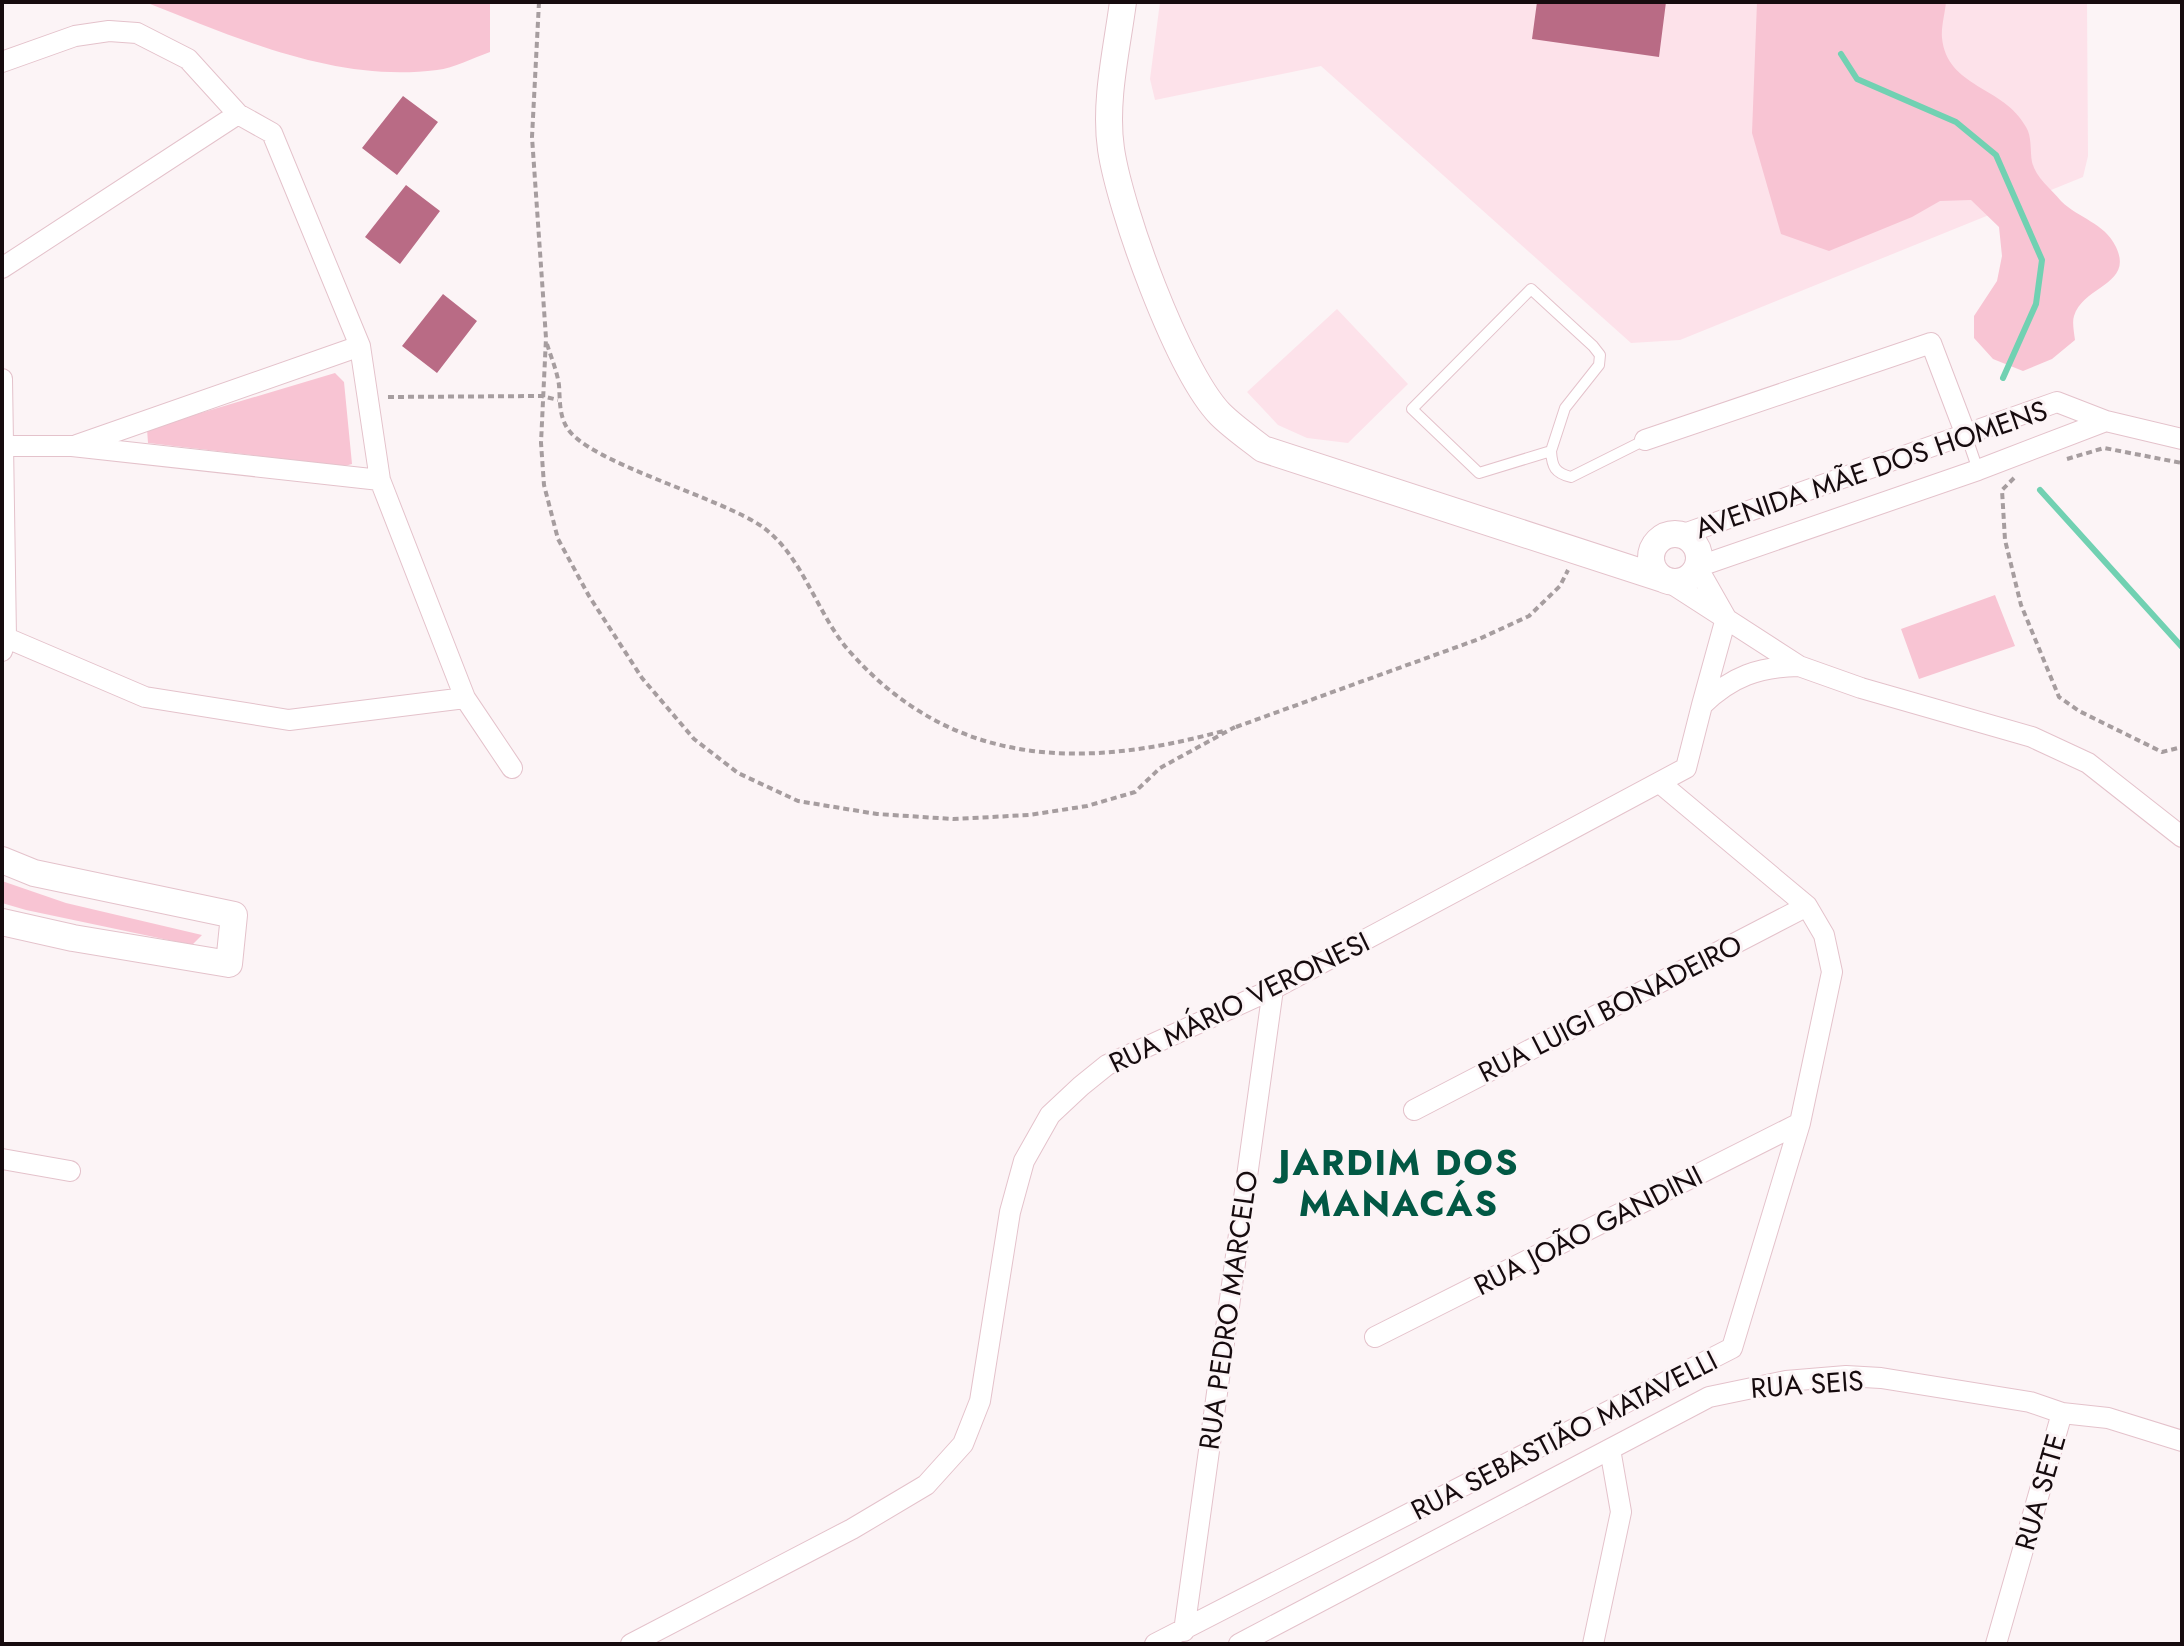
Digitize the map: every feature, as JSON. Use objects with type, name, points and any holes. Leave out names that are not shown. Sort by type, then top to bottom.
[{"type":"street","points":[[1123,2],[1112,83],[1110,146],[1119,187],[1151,281],[1183,352],[1219,413],[1263,449],[1666,580],[1688,578],[1697,567]]},
{"type":"street","points":[[2,62],[75,36],[109,31],[137,33],[188,59],[238,114],[272,133],[360,346],[380,480],[465,698],[512,768]]},
{"type":"street","points":[[2,268],[238,114]]},
{"type":"street","points":[[1645,440],[1931,343],[1966,435]]},
{"type":"street","points":[[72,446],[360,346]]},
{"type":"street","points":[[2,379],[3,641],[145,697],[289,720],[465,698]]},
{"type":"street","name":"AVENIDA MÃE DOS HOMENS","points":[[1681,535],[2057,402],[2106,421],[2182,439]]},
{"type":"street","name":"AVENIDA MÃE DOS HOMENS","points":[[1697,567],[1978,470],[2106,421]]},
{"type":"street","points":[[4,446],[72,446],[380,480]]},
{"type":"street","points":[[1605,560],[1653,546],[1665,536],[1681,535],[1694,544],[1697,567],[1726,618]]},
{"type":"street","points":[[1653,546],[1654,570],[1666,580],[1799,666],[1861,688],[2032,737],[2088,763],[2182,837]]},
{"type":"street","name":"RUA MÁRIO VERONESI","points":[[631,1644],[852,1529],[926,1485],[963,1444],[980,1401],[1010,1212],[1024,1161],[1050,1115],[1107,1065],[1273,989],[1686,768],[1726,618]]},
{"type":"street","points":[[1702,705],[1740,675],[1766,667],[1799,666]]},
{"type":"street","name":"RUA SEBASTIÃO MATAVELLI","points":[[1155,1644],[1732,1348],[1800,1123],[1832,972],[1824,935],[1807,906],[1660,783]]},
{"type":"street","points":[[2,860],[34,873],[234,915],[229,964],[73,938],[2,922]]},
{"type":"street","name":"RUA LUIGI BONADEIRO","points":[[1414,1110],[1807,906]]},
{"type":"street","name":"RUA PEDRO MARCELO","points":[[1184,1631],[1273,989]]},
{"type":"street","name":"RUA JOÃO GANDINI","points":[[1375,1337],[1800,1123]]},
{"type":"street","points":[[2,1159],[70,1171]]},
{"type":"street","name":"RUA SEIS","points":[[1239,1644],[1709,1397],[1741,1388],[1815,1378],[1881,1378],[2030,1402],[2062,1413]]},
{"type":"street","name":"RUA SETE","points":[[1996,1644],[2062,1413],[2108,1418],[2182,1441]]},
{"type":"street","points":[[1593,1644],[1621,1512],[1610,1449]]},
{"type":"lane","points":[[1551,451],[1479,473],[1412,409],[1531,289],[1600,355],[1599,365],[1565,408],[1551,451],[1552,465],[1559,474],[1571,477],[1645,440]]},
{"type":"lane","points":[[1966,435],[1978,470]]},
{"type":"path","points":[[539,2],[532,137],[546,338],[542,396],[544,485],[558,539],[589,596],[642,678],[694,739],[738,773],[798,801],[877,814],[953,819],[1029,815],[1087,806],[1135,792],[1160,768],[1235,727]]},
{"type":"path","points":[[546,338],[559,382],[559,400],[568,430],[583,443],[737,512],[765,528],[786,551],[849,651],[894,693],[942,723],[997,746],[1050,755],[1109,754],[1169,746],[1235,727],[1479,639],[1529,616],[1560,586],[1578,551]]},
{"type":"path","points":[[369,397],[542,396],[559,400]]},
{"type":"path","points":[[2064,460],[2104,448],[2182,463]]},
{"type":"path","points":[[2016,477],[2002,490],[2005,540],[2021,605],[2059,697],[2162,752],[2182,747]]},
{"type":"shaded area","points":[[145,2],[490,2],[490,52],[437,70],[361,70],[324,64],[251,43]]},
{"type":"shaded area","points":[[1160,2],[2087,2],[2088,156],[2083,177],[1680,340],[1631,343],[1321,66],[1155,100],[1150,79]]},
{"type":"shaded area","points":[[1757,2],[1946,2],[1942,38],[1946,54],[1954,67],[2016,113],[2028,131],[2032,162],[2040,178],[2068,207],[2105,232],[2116,247],[2120,260],[2118,269],[2113,277],[2087,297],[2073,318],[2075,340],[2052,359],[2023,371],[1993,359],[1974,338],[1974,316],[1997,281],[2002,256],[1999,227],[1971,200],[1940,201],[1912,217],[1829,251],[1781,234],[1752,133]]},
{"type":"shaded area","points":[[1337,309],[1408,384],[1348,443],[1307,438],[1278,425],[1247,392]]},
{"type":"shaded area","points":[[335,373],[344,382],[352,464],[345,466],[148,443],[147,429]]},
{"type":"shaded area","points":[[1995,595],[2015,646],[1919,679],[1901,629]]},
{"type":"shaded area","points":[[2,881],[66,903],[202,935],[192,945],[26,910],[2,903]]},
{"type":"building","points":[[1537,2],[1666,2],[1659,57],[1532,39]]},
{"type":"building","points":[[403,96],[438,122],[397,175],[362,148]]},
{"type":"building","points":[[406,185],[440,211],[400,264],[365,237]]},
{"type":"building","points":[[443,294],[477,321],[437,373],[402,346]]},
{"type":"waterway","points":[[1841,54],[1857,79],[1956,122],[1996,155],[2042,260],[2036,304],[2003,378]]},
{"type":"waterway","points":[[2040,490],[2182,647]]},
{"type":"district","name":"JARDIM DOS MANACÁS","points":[[1399,1182]]}]
